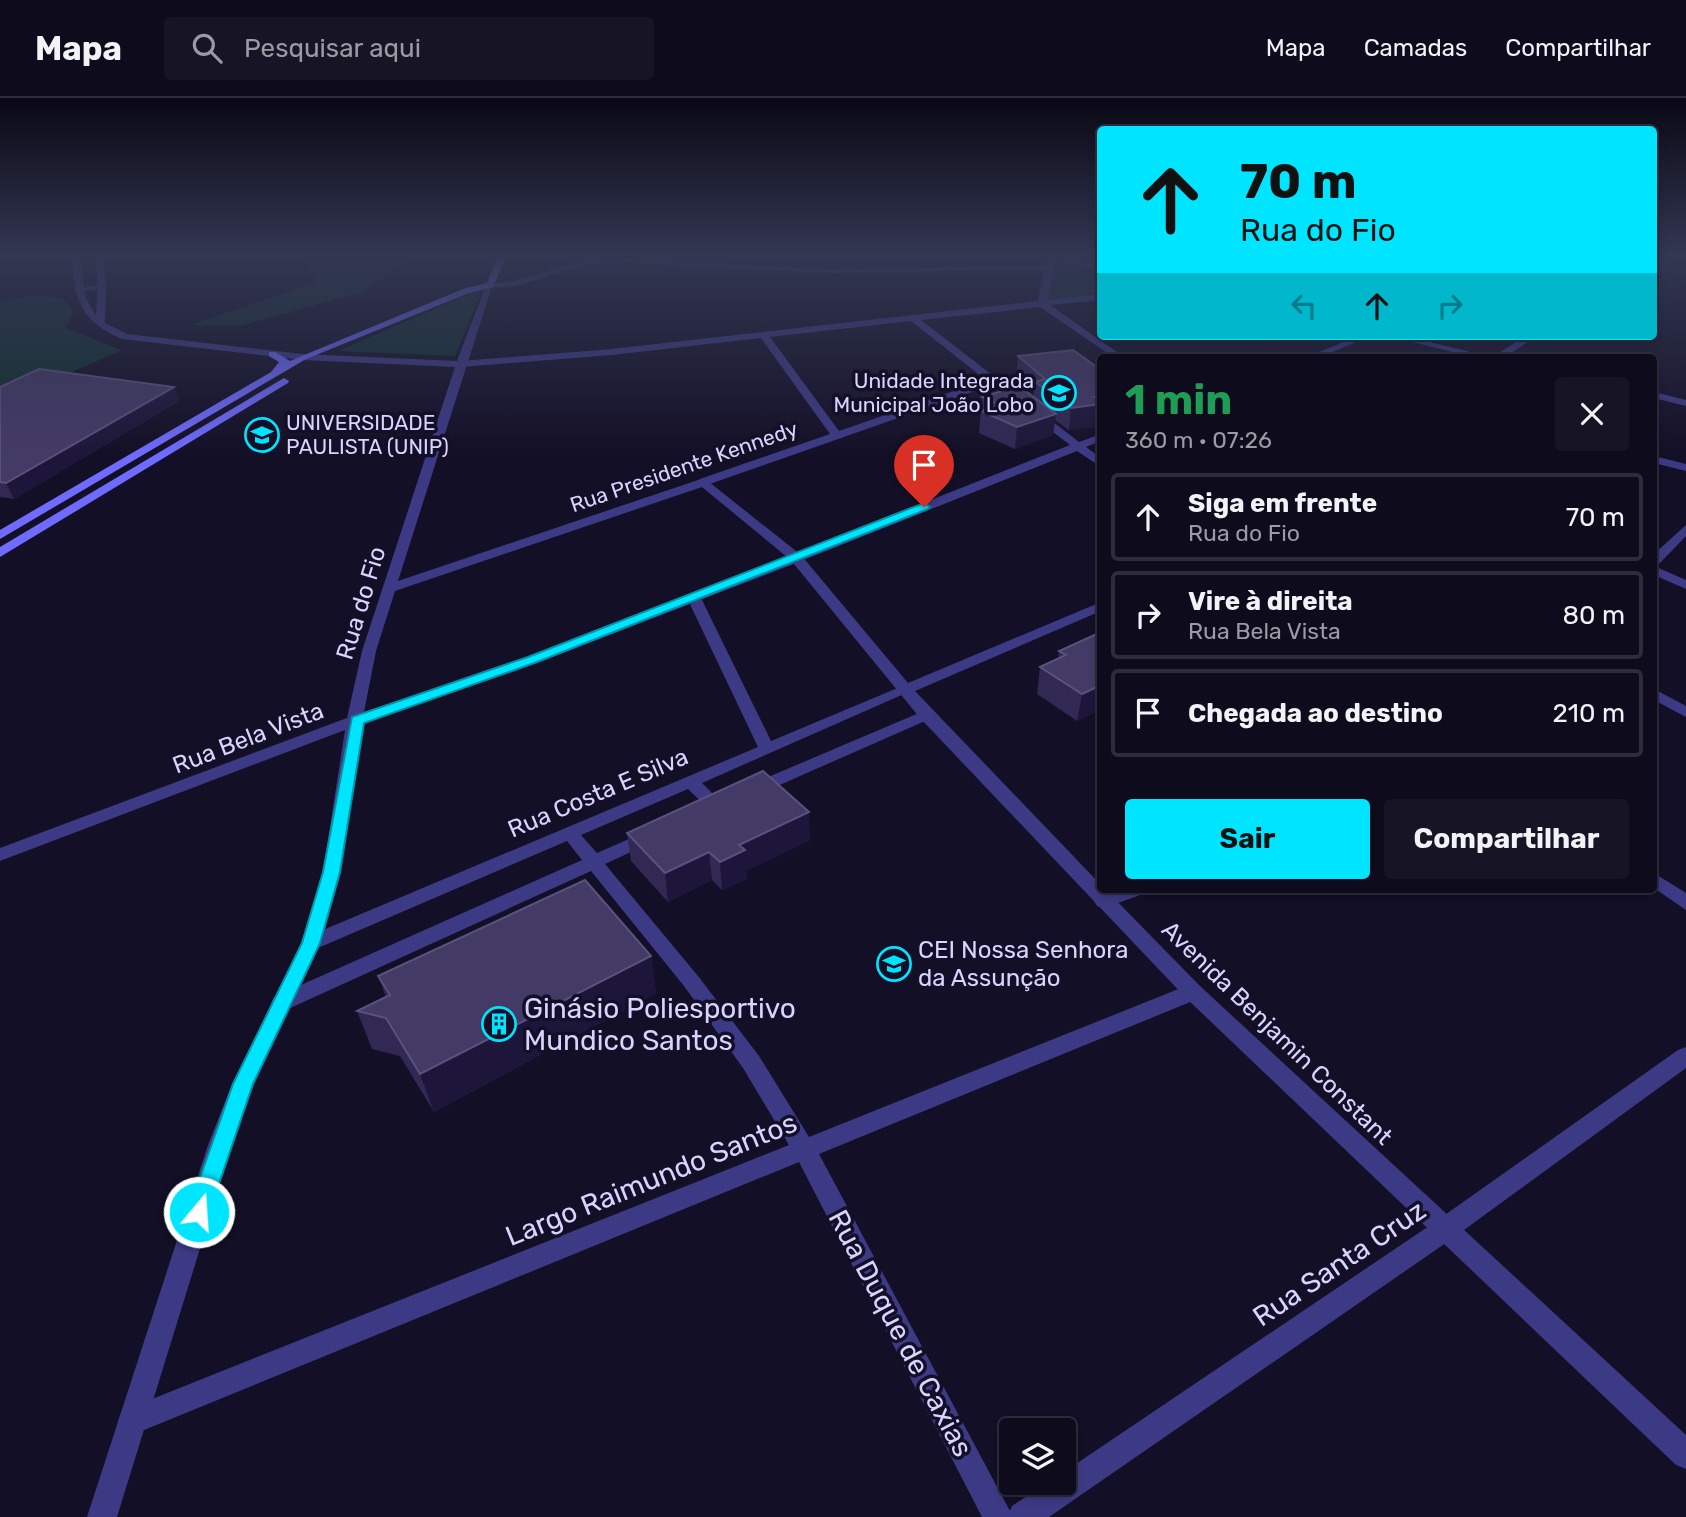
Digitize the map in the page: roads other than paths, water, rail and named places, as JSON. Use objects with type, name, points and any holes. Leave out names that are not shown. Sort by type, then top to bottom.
[{"type":"main road","points":[[0,553],[7,544],[43,527],[325,353],[393,323]]},
{"type":"main road","points":[[272,354],[285,361],[275,373]]},
{"type":"main road","points":[[0,535],[303,357]]},
{"type":"main road","points":[[20,523],[43,527]]},
{"type":"street","name":"Rua do Fio","points":[[102,1517],[225,1133],[243,1084],[311,943],[332,872],[360,686],[388,589],[475,323]]},
{"type":"street","points":[[100,324],[115,333],[141,341],[303,357],[325,353],[460,364],[764,336],[870,323]]},
{"type":"street","points":[[920,323],[1097,461]]},
{"type":"street","points":[[1070,323],[1115,354]]},
{"type":"street","points":[[764,336],[836,433]]},
{"type":"street","points":[[1320,354],[1355,340]]},
{"type":"street","points":[[1411,340],[1473,354]]},
{"type":"street","points":[[1503,354],[1526,340]]},
{"type":"street","name":"Rua Presidente Kennedy","points":[[388,589],[993,381]]},
{"type":"street","points":[[1657,396],[1686,403]]},
{"type":"street","name":"Rua Bela Vista","points":[[0,855],[357,720],[508,668],[694,598],[1097,438]]},
{"type":"street","points":[[1657,460],[1686,468]]},
{"type":"street","name":"Avenida Benjamin Constant","points":[[704,482],[796,558],[926,715],[1193,992],[1686,1455]]},
{"type":"street","points":[[1657,558],[1686,529]]},
{"type":"street","points":[[1657,571],[1686,585]]},
{"type":"street","points":[[694,598],[766,747]]},
{"type":"street","points":[[905,690],[1097,608]]},
{"type":"street","name":"Rua Costa E Silva","points":[[311,943],[905,690]]},
{"type":"street","points":[[1657,696],[1686,712]]},
{"type":"street","points":[[691,817],[926,715]]},
{"type":"street","points":[[689,780],[728,801]]},
{"type":"street","points":[[281,1003],[667,828]]},
{"type":"street","name":"Rua Duque de Caxias","points":[[569,832],[706,1001],[751,1062],[804,1149],[998,1517]]},
{"type":"street","points":[[1657,881],[1686,903]]},
{"type":"street","points":[[1104,901],[1125,893]]},
{"type":"street","name":"Largo Raimundo Santos","points":[[132,1421],[1193,992]]},
{"type":"street","name":"Rua Santa Cruz","points":[[1023,1517],[1444,1230],[1686,1056]]},
{"type":"place","name":"Unidade Integrada Municipal João Lobo","points":[[1059,393]]},
{"type":"place","name":"UNIVERSIDADE PAULISTA (UNIP)","points":[[262,435]]},
{"type":"place","name":"CEI Nossa Senhora da Assunção","points":[[894,964]]},
{"type":"place","name":"Ginásio Poliesportivo Mundico Santos","points":[[499,1024]]}]
